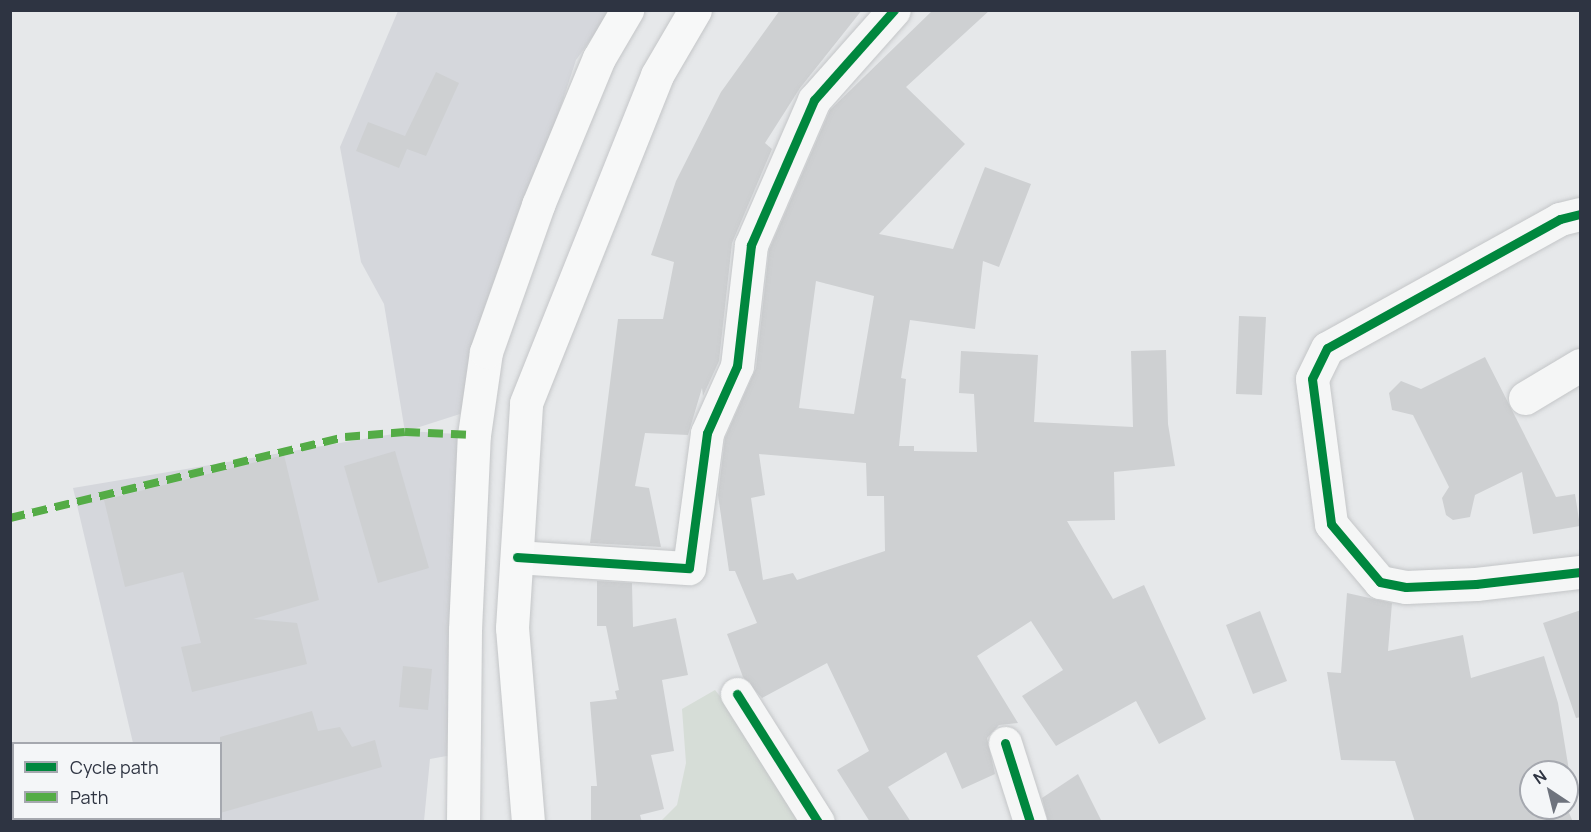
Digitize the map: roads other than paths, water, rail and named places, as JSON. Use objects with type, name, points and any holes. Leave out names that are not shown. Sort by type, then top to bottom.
[{"type":"main road","points":[[463,822],[472,470],[486,352],[538,205],[599,58],[627,10]]},
{"type":"main road","points":[[528,822],[512,628],[526,403],[657,75],[695,10]]},
{"type":"street","points":[[517,556],[688,568],[707,433],[737,366],[751,245],[813,100],[865,37],[894,10]]},
{"type":"street","points":[[1581,214],[1560,219],[1327,348],[1312,379],[1331,524],[1380,582],[1406,587],[1476,584],[1581,572]]},
{"type":"street","points":[[1525,398],[1581,364]]},
{"type":"street","points":[[737,694],[818,822]]},
{"type":"street","points":[[1005,743],[1030,822]]}]
